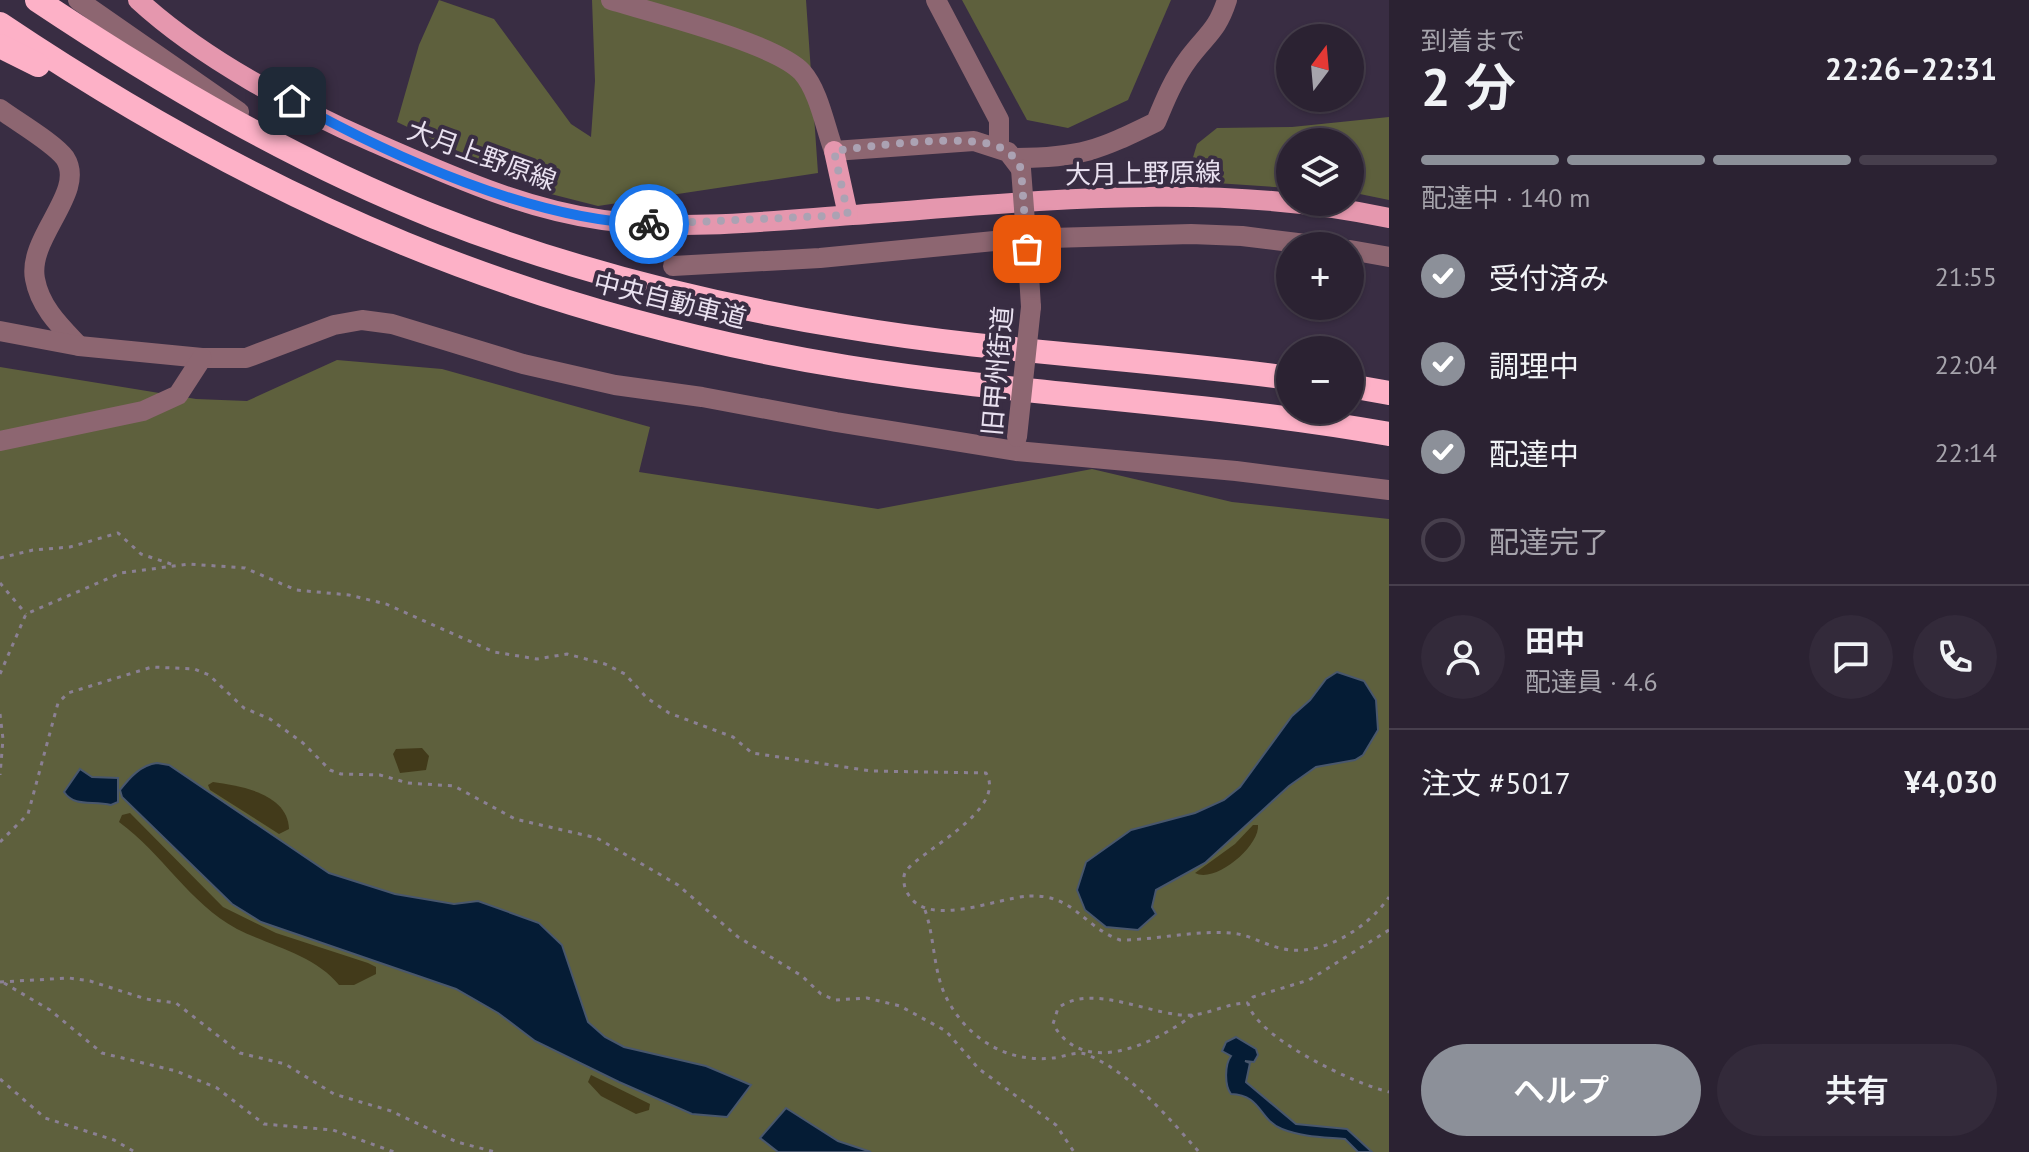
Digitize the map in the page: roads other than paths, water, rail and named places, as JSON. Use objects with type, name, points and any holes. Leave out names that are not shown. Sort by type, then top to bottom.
[{"type":"highway","name":"中央自動車道","points":[[37,0],[149,73],[321,166],[434,217],[530,251],[626,280],[738,307],[849,327],[1276,376]]},
{"type":"highway","name":"中央自動車道","points":[[0,24],[225,162],[410,249],[512,287],[734,346],[849,367],[1253,413],[1389,434]]},
{"type":"highway","points":[[0,46],[225,162]]},
{"type":"highway","points":[[1364,389],[1389,393]]},
{"type":"main road","name":"大月上野原線","points":[[138,0],[205,50],[338,127],[532,205],[600,220],[669,225],[1132,196],[1222,196],[1318,206],[1389,218]]},
{"type":"main road","points":[[834,151],[848,215]]},
{"type":"street","points":[[78,0],[170,67],[321,166]]},
{"type":"street","points":[[611,0],[757,48],[793,65],[810,84],[834,151],[974,141],[1012,158],[1056,158],[1097,151],[1156,122],[1170,89],[1189,58],[1219,26],[1227,0]]},
{"type":"street","name":"旧甲州街道","points":[[936,0],[999,120],[1012,158],[1031,307],[1016,444],[1389,490]]},
{"type":"street","points":[[0,109],[64,157],[70,173],[70,188],[35,257],[35,278],[41,299],[54,319],[79,346]]},
{"type":"street","points":[[673,266],[820,258],[1015,239],[1242,236],[1276,240]]},
{"type":"street","points":[[1364,253],[1389,257]]},
{"type":"street","points":[[0,331],[79,346],[202,358],[246,358],[334,325],[362,320],[392,324],[523,364],[615,385],[1016,444]]},
{"type":"street","points":[[0,441],[143,411],[178,395],[202,358]]},
{"type":"water","points":[[1337,672],[1364,681],[1376,700],[1378,730],[1363,755],[1355,760],[1316,767],[1289,786],[1205,863],[1156,890],[1152,907],[1156,914],[1138,930],[1106,927],[1085,910],[1077,890],[1086,862],[1131,830],[1195,813],[1224,800],[1240,787],[1292,716],[1310,700],[1326,679]]},
{"type":"water","points":[[157,763],[169,765],[329,873],[395,894],[454,904],[478,901],[539,923],[562,945],[588,1022],[605,1037],[624,1047],[706,1066],[751,1085],[727,1117],[692,1114],[535,1041],[498,1013],[456,989],[261,922],[232,904],[122,797],[120,790],[132,776],[146,766]]},
{"type":"water","points":[[80,769],[92,777],[118,778],[118,802],[111,805],[85,803],[68,797],[64,792]]},
{"type":"water","points":[[1236,1037],[1256,1049],[1258,1055],[1254,1062],[1245,1061],[1250,1063],[1246,1082],[1296,1124],[1347,1129],[1372,1152],[1358,1152],[1345,1139],[1282,1129],[1274,1125],[1249,1098],[1231,1094],[1226,1075],[1231,1056],[1222,1051],[1226,1042]]},
{"type":"water","points":[[786,1108],[838,1141],[871,1152],[778,1152],[760,1138]]}]
